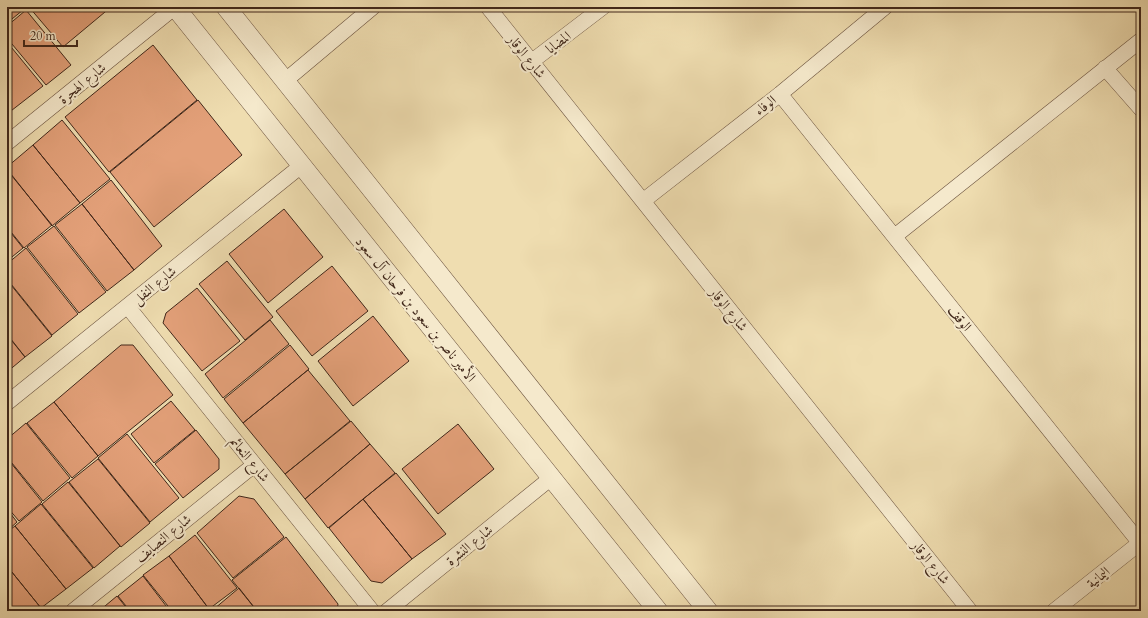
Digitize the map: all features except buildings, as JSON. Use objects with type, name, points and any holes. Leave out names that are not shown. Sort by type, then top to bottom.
[{"type":"street","name":"شارع الهجرة","points":[[7,143],[175,7]]},
{"type":"street","name":"الأمير ناصر بن سعود بن فرحان آل سعود","points":[[175,7],[658,611]]},
{"type":"street","points":[[226,7],[286,80],[708,611]]},
{"type":"street","points":[[286,80],[373,7]]},
{"type":"street","name":"شارع الوقار","points":[[488,7],[970,611]]},
{"type":"street","name":"المضايا","points":[[531,62],[603,7]]},
{"type":"street","name":"الوفاء","points":[[643,201],[780,94],[885,7]]},
{"type":"street","points":[[895,236],[1141,40]]},
{"type":"street","points":[[1105,68],[1141,109]]},
{"type":"street","name":"الوقف","points":[[780,94],[1140,542]]},
{"type":"street","name":"شارع النفل","points":[[7,403],[301,166]]},
{"type":"street","name":"شارع النعائم","points":[[128,306],[372,611]]},
{"type":"street","name":"شارع النصايف","points":[[73,611],[254,465]]},
{"type":"street","name":"شارع النشرة","points":[[387,611],[551,478]]},
{"type":"street","name":"اليمانية","points":[[1054,611],[1140,542]]}]
